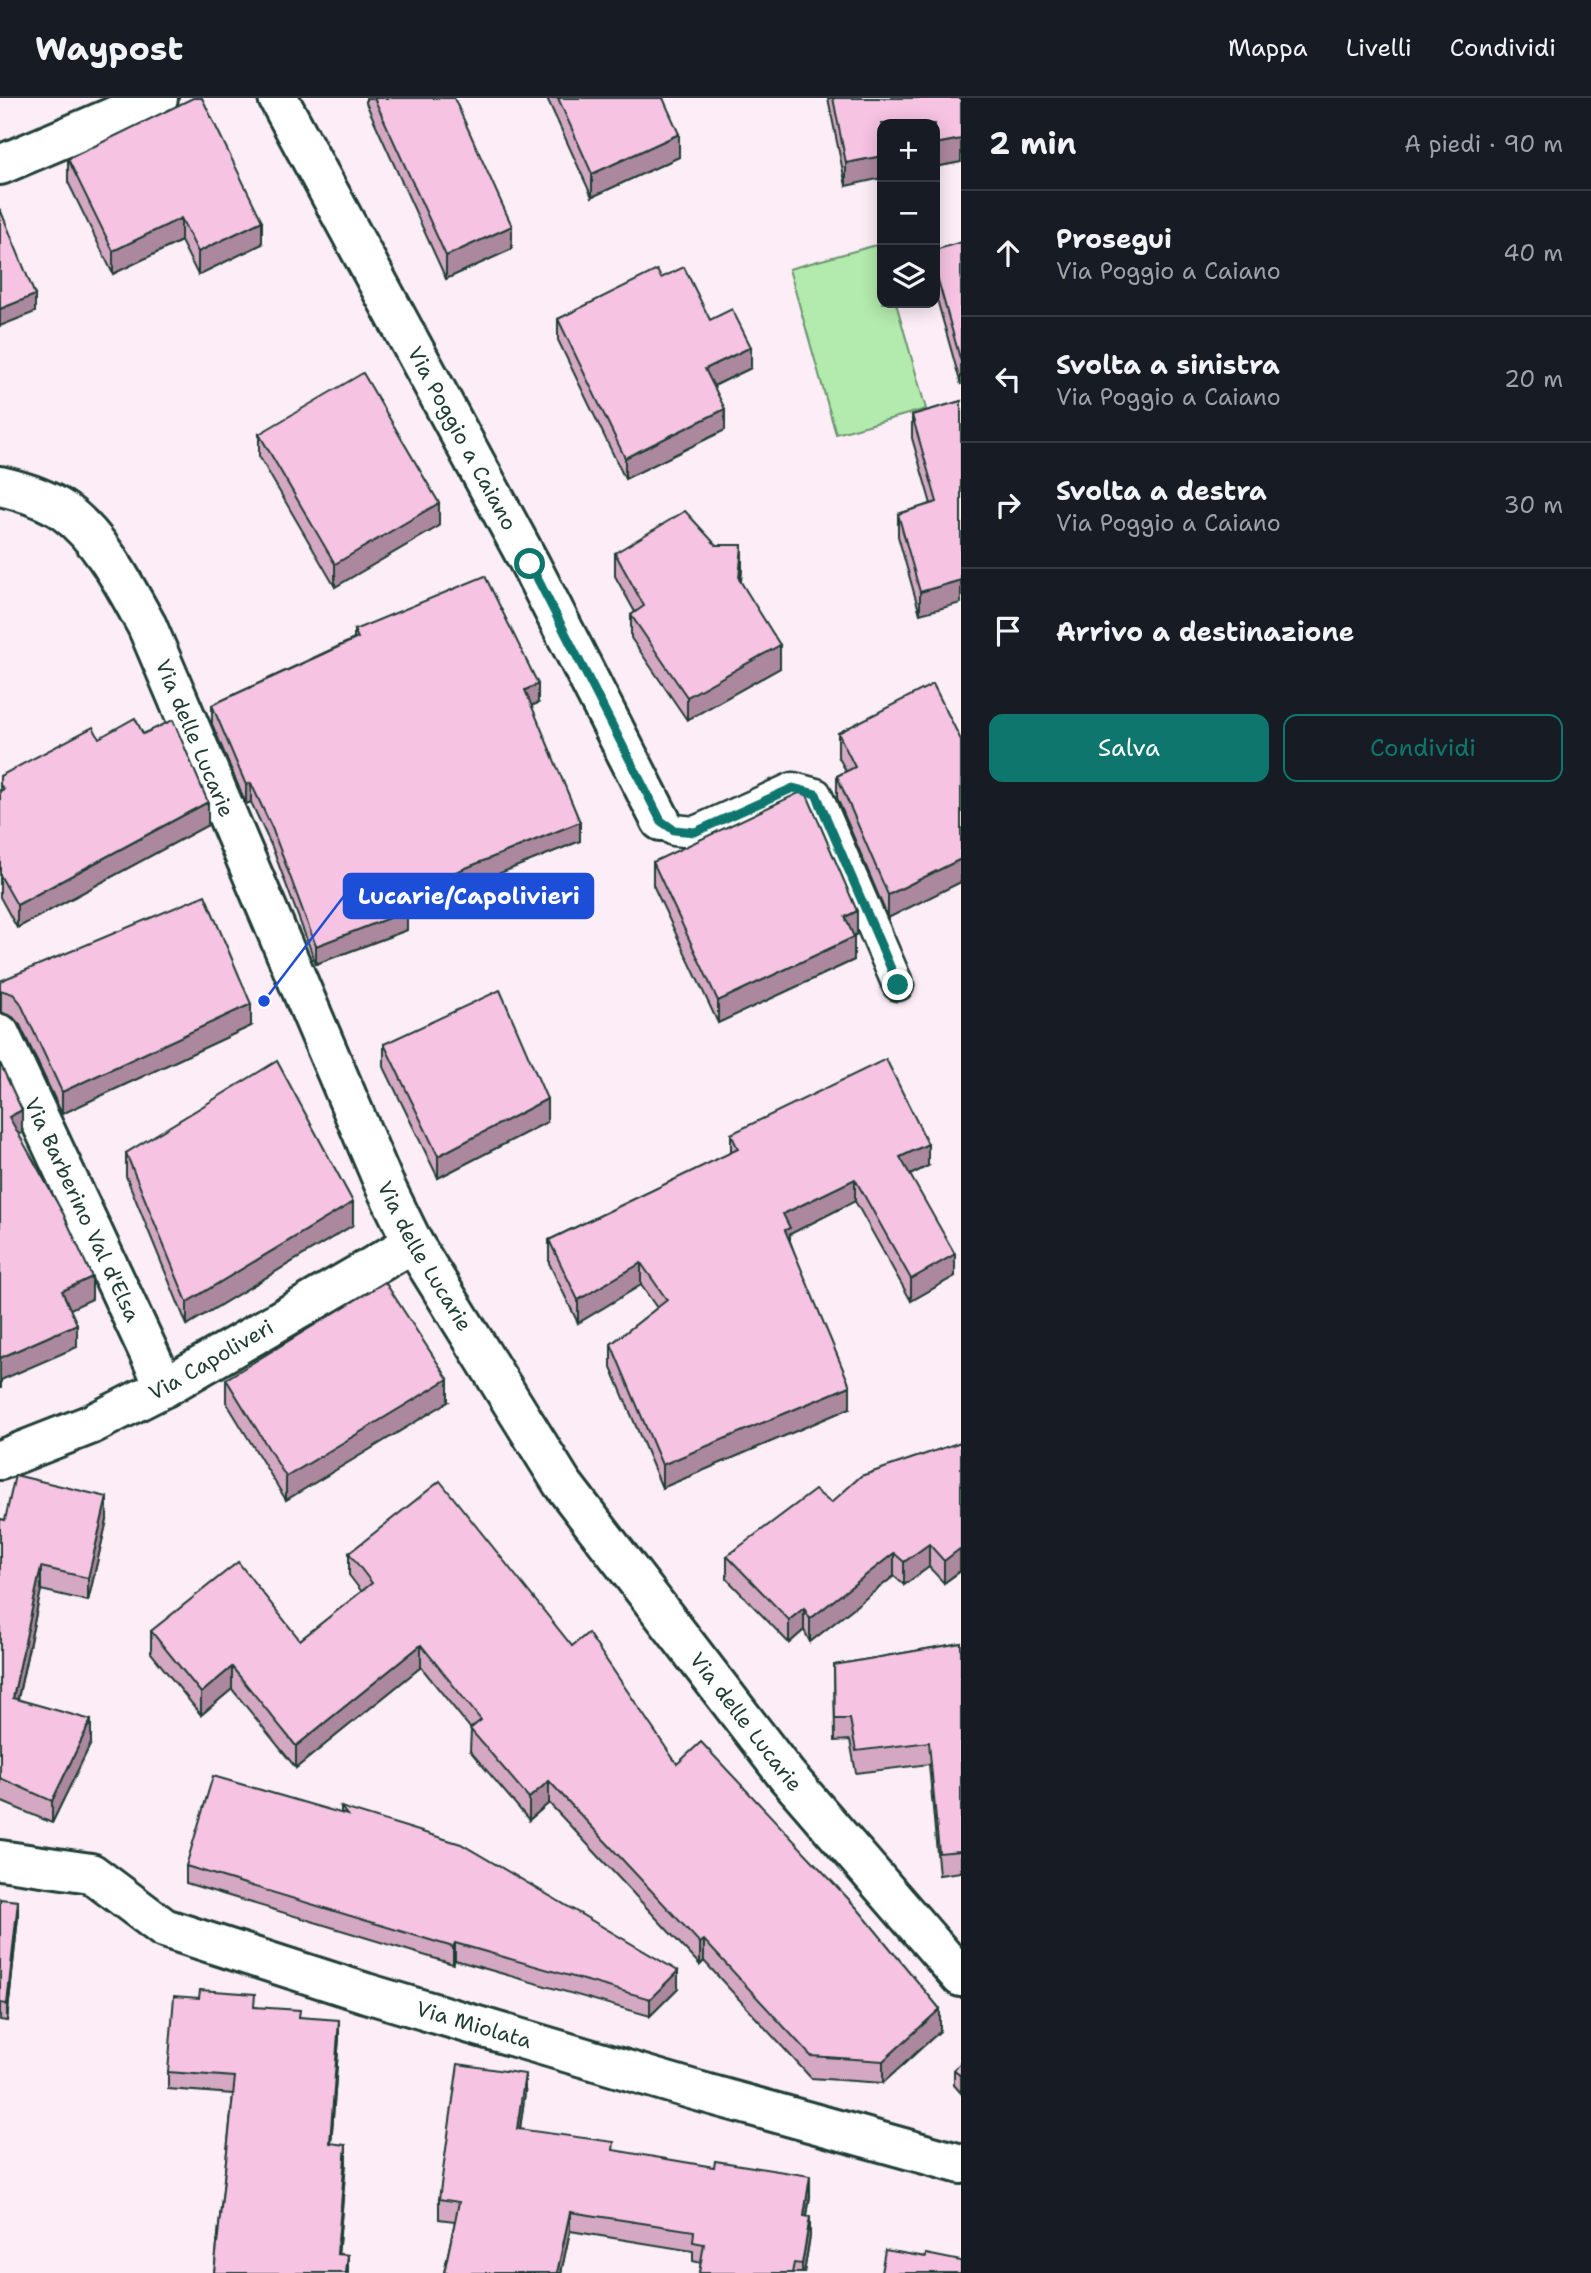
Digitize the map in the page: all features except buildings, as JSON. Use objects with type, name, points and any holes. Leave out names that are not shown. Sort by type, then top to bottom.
[{"type":"street","points":[[0,165],[158,98]]},
{"type":"street","name":"Via Poggio a Caiano","points":[[278,98],[530,564],[661,821]]},
{"type":"street","name":"Via delle Lucarie","points":[[0,486],[40,498],[65,512],[85,531],[119,577],[147,626],[384,1184],[413,1243],[562,1483],[787,1776],[961,1977]]},
{"type":"street","name":"Via Barberino Val d'Elsa","points":[[0,1034],[165,1387]]},
{"type":"street","name":"Via Capoliveri","points":[[0,1460],[92,1424],[165,1387],[413,1243]]},
{"type":"street","name":"Via Miolata","points":[[0,1860],[91,1873],[164,1928],[366,1993],[694,2090],[961,2164]]},
{"type":"lane","name":"Via Poggio a Caiano","points":[[661,821],[674,830],[695,832],[793,788],[816,794],[898,985]]},
{"type":"green space","points":[[877,245],[877,308],[897,308],[926,409],[836,434],[789,269]]},
{"type":"place","name":"Lucarie/Capolivieri","points":[[264,1001]]},
{"type":"route","points":[[530,564],[661,821],[674,830],[695,832],[793,788],[816,794],[898,985]]}]
